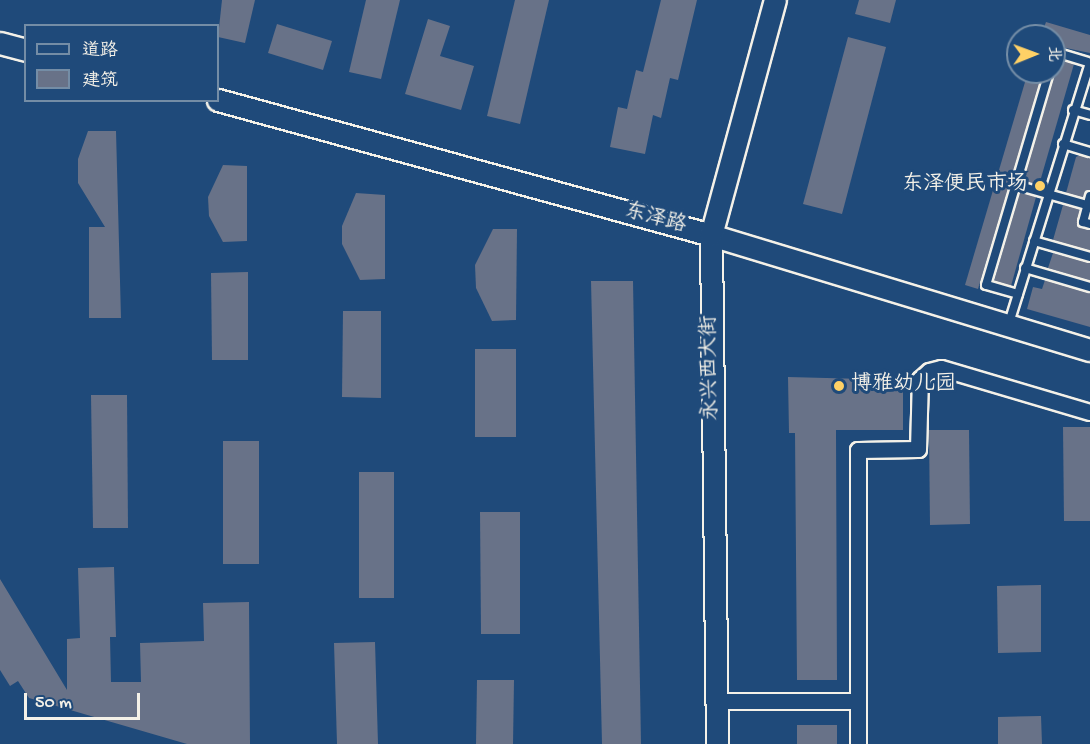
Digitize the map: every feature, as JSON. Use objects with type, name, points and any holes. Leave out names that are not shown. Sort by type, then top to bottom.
[{"type":"main road","name":"永兴西大街","points":[[717,744],[711,235],[775,0]]},
{"type":"main road","points":[[0,44],[24,50]]},
{"type":"main road","name":"东泽路","points":[[219,100],[711,235],[1090,350]]},
{"type":"street","points":[[858,744],[858,450],[918,449],[920,379],[929,371],[941,368],[1090,412]]},
{"type":"street","points":[[716,701],[858,701]]},
{"type":"lane","points":[[1008,325],[1089,63],[1066,56]]},
{"type":"lane","points":[[1018,294],[986,285],[1045,84]]},
{"type":"lane","points":[[1073,110],[1090,115]]},
{"type":"lane","points":[[1063,144],[1090,152]]},
{"type":"lane","points":[[1016,185],[1088,205]]},
{"type":"lane","points":[[1090,196],[1083,222],[1090,224]]},
{"type":"lane","points":[[1034,241],[1090,257]]},
{"type":"lane","points":[[1025,268],[1090,287]]},
{"type":"building","points":[[222,0],[255,0],[245,43],[219,37]]},
{"type":"building","points":[[366,0],[400,0],[381,79],[349,72]]},
{"type":"building","points":[[515,0],[549,0],[520,124],[487,116]]},
{"type":"building","points":[[661,0],[697,0],[678,80],[670,78],[661,118],[653,115],[645,154],[610,147],[618,107],[627,109],[636,70],[643,72]]},
{"type":"building","points":[[859,0],[896,0],[890,23],[855,14]]},
{"type":"building","points":[[428,19],[450,26],[440,56],[474,66],[461,110],[405,94]]},
{"type":"building","points":[[277,24],[332,41],[323,70],[268,53]]},
{"type":"building","points":[[1066,28],[1090,35],[1090,53],[1066,48]]},
{"type":"building","points":[[848,37],[886,47],[842,214],[803,204]]},
{"type":"building","points":[[1066,61],[1074,64],[1039,185],[1023,181],[1052,84],[1066,84]]},
{"type":"building","points":[[1024,84],[1039,84],[978,289],[965,285]]},
{"type":"building","points":[[88,131],[116,131],[121,318],[89,318],[89,227],[105,227],[78,183],[78,159]]},
{"type":"building","points":[[1080,155],[1090,158],[1090,190],[1083,198],[1066,193],[1076,157]]},
{"type":"building","points":[[223,165],[247,166],[247,241],[223,242],[209,216],[208,197]]},
{"type":"building","points":[[1020,192],[1036,197],[1011,286],[994,281]]},
{"type":"building","points":[[356,193],[385,195],[385,279],[360,280],[342,244],[342,226]]},
{"type":"building","points":[[1063,205],[1080,209],[1077,223],[1090,230],[1090,251],[1053,240]]},
{"type":"building","points":[[493,229],[517,229],[516,320],[492,321],[476,288],[475,265]]},
{"type":"building","points":[[1053,253],[1090,263],[1090,281],[1048,268]]},
{"type":"building","points":[[248,272],[248,360],[212,360],[211,273]]},
{"type":"building","points":[[1045,280],[1090,293],[1090,327],[1027,309],[1033,287],[1042,289]]},
{"type":"building","points":[[591,281],[633,281],[641,744],[602,744]]},
{"type":"building","points":[[343,311],[381,311],[381,398],[342,397]]},
{"type":"building","points":[[475,349],[516,349],[516,437],[475,437]]},
{"type":"building","points":[[788,377],[903,380],[903,430],[836,430],[837,680],[797,680],[795,433],[789,433]]},
{"type":"building","points":[[91,395],[127,395],[128,528],[93,528]]},
{"type":"building","points":[[1063,427],[1090,427],[1090,521],[1064,521]]},
{"type":"building","points":[[929,430],[969,430],[970,524],[930,525]]},
{"type":"building","points":[[223,441],[259,441],[259,564],[223,564]]},
{"type":"building","points":[[359,472],[394,472],[394,598],[359,598]]},
{"type":"building","points":[[480,512],[520,512],[520,634],[481,634]]},
{"type":"building","points":[[114,567],[116,637],[110,637],[111,682],[141,682],[140,643],[204,641],[203,603],[249,602],[250,744],[187,744],[29,698],[18,681],[10,686],[0,670],[0,579],[67,690],[67,639],[80,638],[78,568]]},
{"type":"building","points":[[1041,585],[1041,652],[998,653],[997,586]]},
{"type":"building","points":[[375,642],[378,744],[337,744],[334,643]]},
{"type":"building","points":[[477,680],[514,680],[513,744],[476,744]]},
{"type":"building","points":[[1041,716],[1042,744],[998,744],[998,717]]},
{"type":"building","points":[[797,725],[837,725],[837,744],[797,744]]},
{"type":"place","name":"东泽便民市场","points":[[1040,186]]},
{"type":"place","name":"博雅幼儿园","points":[[839,386]]}]
